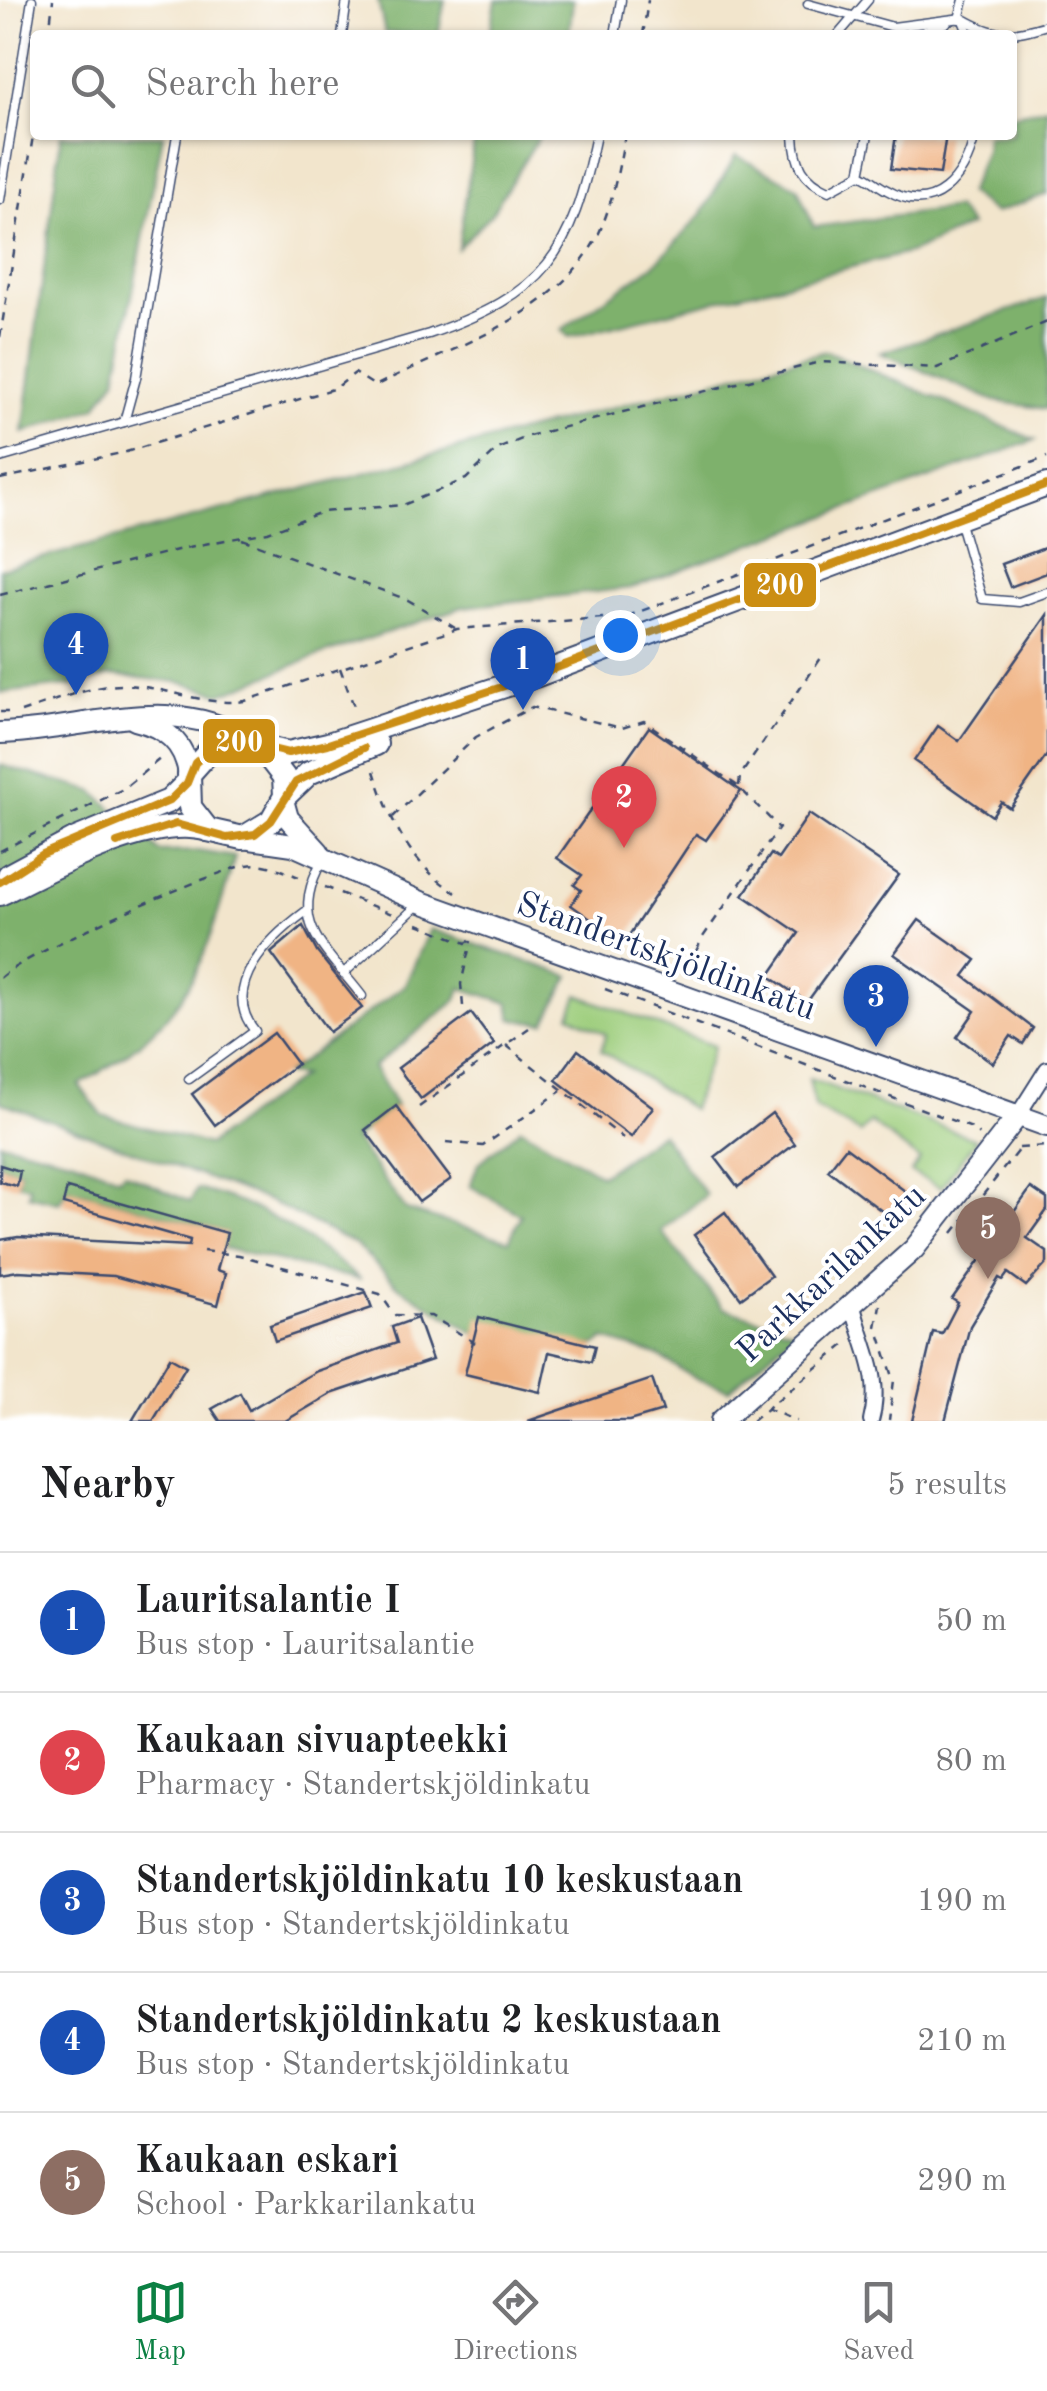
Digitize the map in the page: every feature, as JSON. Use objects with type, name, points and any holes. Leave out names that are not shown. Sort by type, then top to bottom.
[{"type":"main road","points":[[0,894],[161,827],[191,825],[243,838],[266,826],[296,782],[328,763],[536,676],[1047,485]]},
{"type":"main road","points":[[0,882],[43,854],[169,801],[214,747],[256,744],[305,752],[536,676]]},
{"type":"main road","points":[[256,744],[278,764],[284,798]]},
{"type":"main road","points":[[188,779],[190,807],[208,830]]},
{"type":"street","points":[[0,733],[160,713],[223,727],[256,744]]},
{"type":"street","points":[[123,718],[153,725],[176,740],[188,779]]},
{"type":"street","name":"Standertskjöldinkatu","points":[[284,798],[288,818],[324,857]]},
{"type":"street","name":"Standertskjöldinkatu","points":[[243,838],[276,840],[324,857],[363,880],[421,902],[1047,1126]]},
{"type":"street","name":"Parkkarilankatu","points":[[721,1421],[914,1249],[1000,1143],[1047,1069]]},
{"type":"street","points":[[852,1306],[876,1374],[878,1398],[871,1421]]},
{"type":"lane","points":[[0,200],[32,0]]},
{"type":"lane","points":[[343,30],[347,0]]},
{"type":"lane","points":[[615,30],[620,0]]},
{"type":"lane","points":[[843,30],[868,0]]},
{"type":"lane","points":[[964,0],[962,18],[967,30]]},
{"type":"lane","points":[[808,4],[892,27],[962,18],[982,30]]},
{"type":"lane","points":[[929,30],[962,18]]},
{"type":"lane","points":[[1017,34],[1047,25]]},
{"type":"lane","points":[[124,422],[136,378],[176,140]]},
{"type":"lane","points":[[0,458],[429,334],[499,308],[542,270],[572,225],[595,140]]},
{"type":"lane","points":[[794,140],[794,158],[810,182],[830,191],[860,174],[867,140]]},
{"type":"lane","points":[[860,174],[889,192],[923,200],[951,189],[969,162],[973,140]]},
{"type":"lane","points":[[958,518],[982,599],[1020,602],[1047,592]]},
{"type":"lane","points":[[324,857],[310,882],[305,912],[313,932],[362,996]]},
{"type":"lane","points":[[344,973],[421,902]]},
{"type":"lane","points":[[189,1079],[255,1031],[245,1014],[246,977],[256,957],[278,932],[305,912]]},
{"type":"path","points":[[49,30],[54,0]]},
{"type":"path","points":[[644,30],[648,0]]},
{"type":"path","points":[[0,337],[32,140]]},
{"type":"path","points":[[0,596],[239,538],[322,512],[403,505],[466,479],[498,449],[528,436],[820,362],[938,368],[1047,322]]},
{"type":"path","points":[[0,712],[21,712],[118,685],[190,694],[214,703],[245,701],[457,629],[628,616],[1047,457]]},
{"type":"path","points":[[0,478],[25,475]]},
{"type":"path","points":[[239,538],[408,600],[457,629]]},
{"type":"path","points":[[739,787],[740,776],[821,658]]},
{"type":"path","points":[[340,666],[358,718]]},
{"type":"path","points":[[196,721],[214,703]]},
{"type":"path","points":[[392,818],[476,737],[532,706],[622,728],[644,721],[739,787],[779,828],[704,938],[682,979]]},
{"type":"path","points":[[0,851],[124,790],[167,754],[176,740]]},
{"type":"path","points":[[374,771],[392,818],[424,870],[468,899]]},
{"type":"path","points":[[0,978],[39,953],[219,873],[266,864],[310,882]]},
{"type":"path","points":[[463,1006],[461,984],[471,940]]},
{"type":"path","points":[[595,986],[972,1128],[982,1139],[1019,1148],[1047,1146]]},
{"type":"path","points":[[419,1106],[529,1028]]},
{"type":"path","points":[[506,1045],[623,1138]]},
{"type":"path","points":[[446,1142],[483,1146],[563,1090]]},
{"type":"path","points":[[202,1251],[302,1270],[380,1294],[395,1314],[431,1316],[477,1344]]},
{"type":"path","points":[[766,1408],[796,1421]]},
{"type":"green space","points":[[378,0],[445,0],[439,30],[384,30]]},
{"type":"green space","points":[[496,0],[573,0],[570,30],[491,30]]},
{"type":"green space","points":[[1047,107],[1047,194],[994,213],[968,193],[986,140],[1017,140],[1017,114]]},
{"type":"green space","points":[[60,140],[162,140],[116,379],[96,407],[23,433]]},
{"type":"green space","points":[[474,140],[537,140],[492,213],[458,248]]},
{"type":"green space","points":[[736,155],[797,187],[814,227],[956,208],[970,226],[912,252],[569,337],[561,330],[655,264],[701,215]]},
{"type":"green space","points":[[1047,298],[1047,409],[995,401],[880,353]]},
{"type":"green space","points":[[826,351],[1035,440],[631,588],[463,607],[317,656],[222,694],[179,682],[110,675],[75,685],[0,693],[0,569]]},
{"type":"green space","points":[[0,765],[93,791],[160,852],[198,851],[235,857],[200,964],[169,1015],[117,1061],[79,1085],[102,1115],[208,1145],[302,1076],[286,1074],[405,985],[430,929],[570,976],[545,1023],[512,1019],[509,1003],[461,988],[457,1000],[373,1067],[396,1106],[354,1139],[406,1210],[509,1241],[521,1215],[470,1186],[478,1164],[521,1128],[601,1175],[661,1133],[706,1195],[661,1231],[723,1308],[796,1331],[729,1390],[695,1378],[657,1355],[605,1339],[595,1346],[475,1333],[399,1287],[356,1245],[269,1201],[0,1102]]},
{"type":"green space","points":[[578,995],[714,1046],[692,1109],[601,1050],[606,1034],[570,1015]]},
{"type":"green space","points":[[809,1079],[976,1139],[941,1188],[911,1172],[920,1160],[870,1122],[860,1133],[815,1108]]},
{"type":"green space","points":[[0,1142],[74,1160],[119,1177],[124,1172],[190,1202],[197,1189],[244,1204],[304,1237],[361,1280],[222,1248],[226,1233],[68,1188],[59,1202],[28,1195],[30,1187],[18,1183],[20,1171],[0,1165]]},
{"type":"building","points":[[895,140],[945,140],[940,174],[891,169]]},
{"type":"building","points":[[1047,547],[1047,573],[1010,587],[1001,564]]},
{"type":"building","points":[[1047,615],[1047,755],[1010,808],[1001,802],[992,816],[914,761],[938,726],[959,741]]},
{"type":"building","points":[[649,727],[741,791],[706,840],[696,834],[624,943],[571,905],[581,890],[574,885],[582,875],[557,858]]},
{"type":"building","points":[[809,814],[899,875],[807,1002],[769,976],[799,933],[743,895],[771,854],[778,859]]},
{"type":"building","points":[[919,920],[976,960],[964,976],[1033,1028],[1023,1044],[1011,1036],[993,1063],[957,1037],[975,1011],[894,954]]},
{"type":"building","points":[[303,926],[317,952],[362,1008],[329,1032],[271,953]]},
{"type":"building","points":[[471,1013],[494,1044],[421,1099],[398,1068]]},
{"type":"building","points":[[274,1033],[297,1064],[215,1125],[192,1094]]},
{"type":"building","points":[[578,1050],[653,1107],[631,1137],[556,1080]]},
{"type":"building","points":[[396,1106],[451,1179],[419,1202],[365,1130]]},
{"type":"building","points":[[772,1113],[795,1144],[738,1187],[715,1157]]},
{"type":"building","points":[[846,1147],[909,1194],[891,1218],[828,1170]]},
{"type":"building","points":[[0,1165],[20,1171],[17,1186],[0,1182]]},
{"type":"building","points":[[67,1188],[227,1233],[217,1270],[226,1273],[218,1305],[114,1276],[18,1271],[0,1274],[0,1240],[18,1237],[189,1246],[190,1240],[63,1204]]},
{"type":"building","points":[[1031,1188],[1047,1199],[1047,1210],[1027,1238],[1047,1252],[1047,1263],[1026,1286],[1008,1273],[1003,1280],[999,1278],[970,1326],[945,1421],[912,1421],[933,1332],[942,1334],[958,1303],[952,1299]]},
{"type":"building","points":[[725,1212],[771,1276],[741,1298],[694,1235]]},
{"type":"building","points":[[366,1292],[372,1308],[275,1341],[270,1325]]},
{"type":"building","points":[[479,1317],[595,1346],[591,1362],[549,1352],[540,1392],[465,1374]]},
{"type":"building","points":[[417,1318],[432,1360],[331,1394],[285,1421],[220,1421],[212,1409],[240,1393],[249,1410],[317,1371],[397,1343],[392,1327]]},
{"type":"building","points":[[170,1357],[186,1366],[153,1421],[132,1421]]},
{"type":"building","points":[[652,1379],[663,1411],[629,1421],[528,1421]]},
{"type":"transit line","name":"200","points":[[0,882],[43,854],[169,801],[187,783],[195,763],[213,747],[238,741],[288,753],[328,744],[535,676],[1047,485]]},
{"type":"transit line","name":"200","points":[[117,843],[176,824],[227,838],[255,834],[271,821],[296,782],[364,748]]},
{"type":"place","name":"Standertskjöldinkatu 2 keskustaan","points":[[76,695]]},
{"type":"place","name":"Lauritsalantie I","points":[[523,710]]},
{"type":"place","name":"Kaukaan sivuapteekki","points":[[624,848]]},
{"type":"place","name":"Standertskjöldinkatu 10 keskustaan","points":[[876,1047]]},
{"type":"place","name":"Kaukaan eskari","points":[[988,1279]]}]
